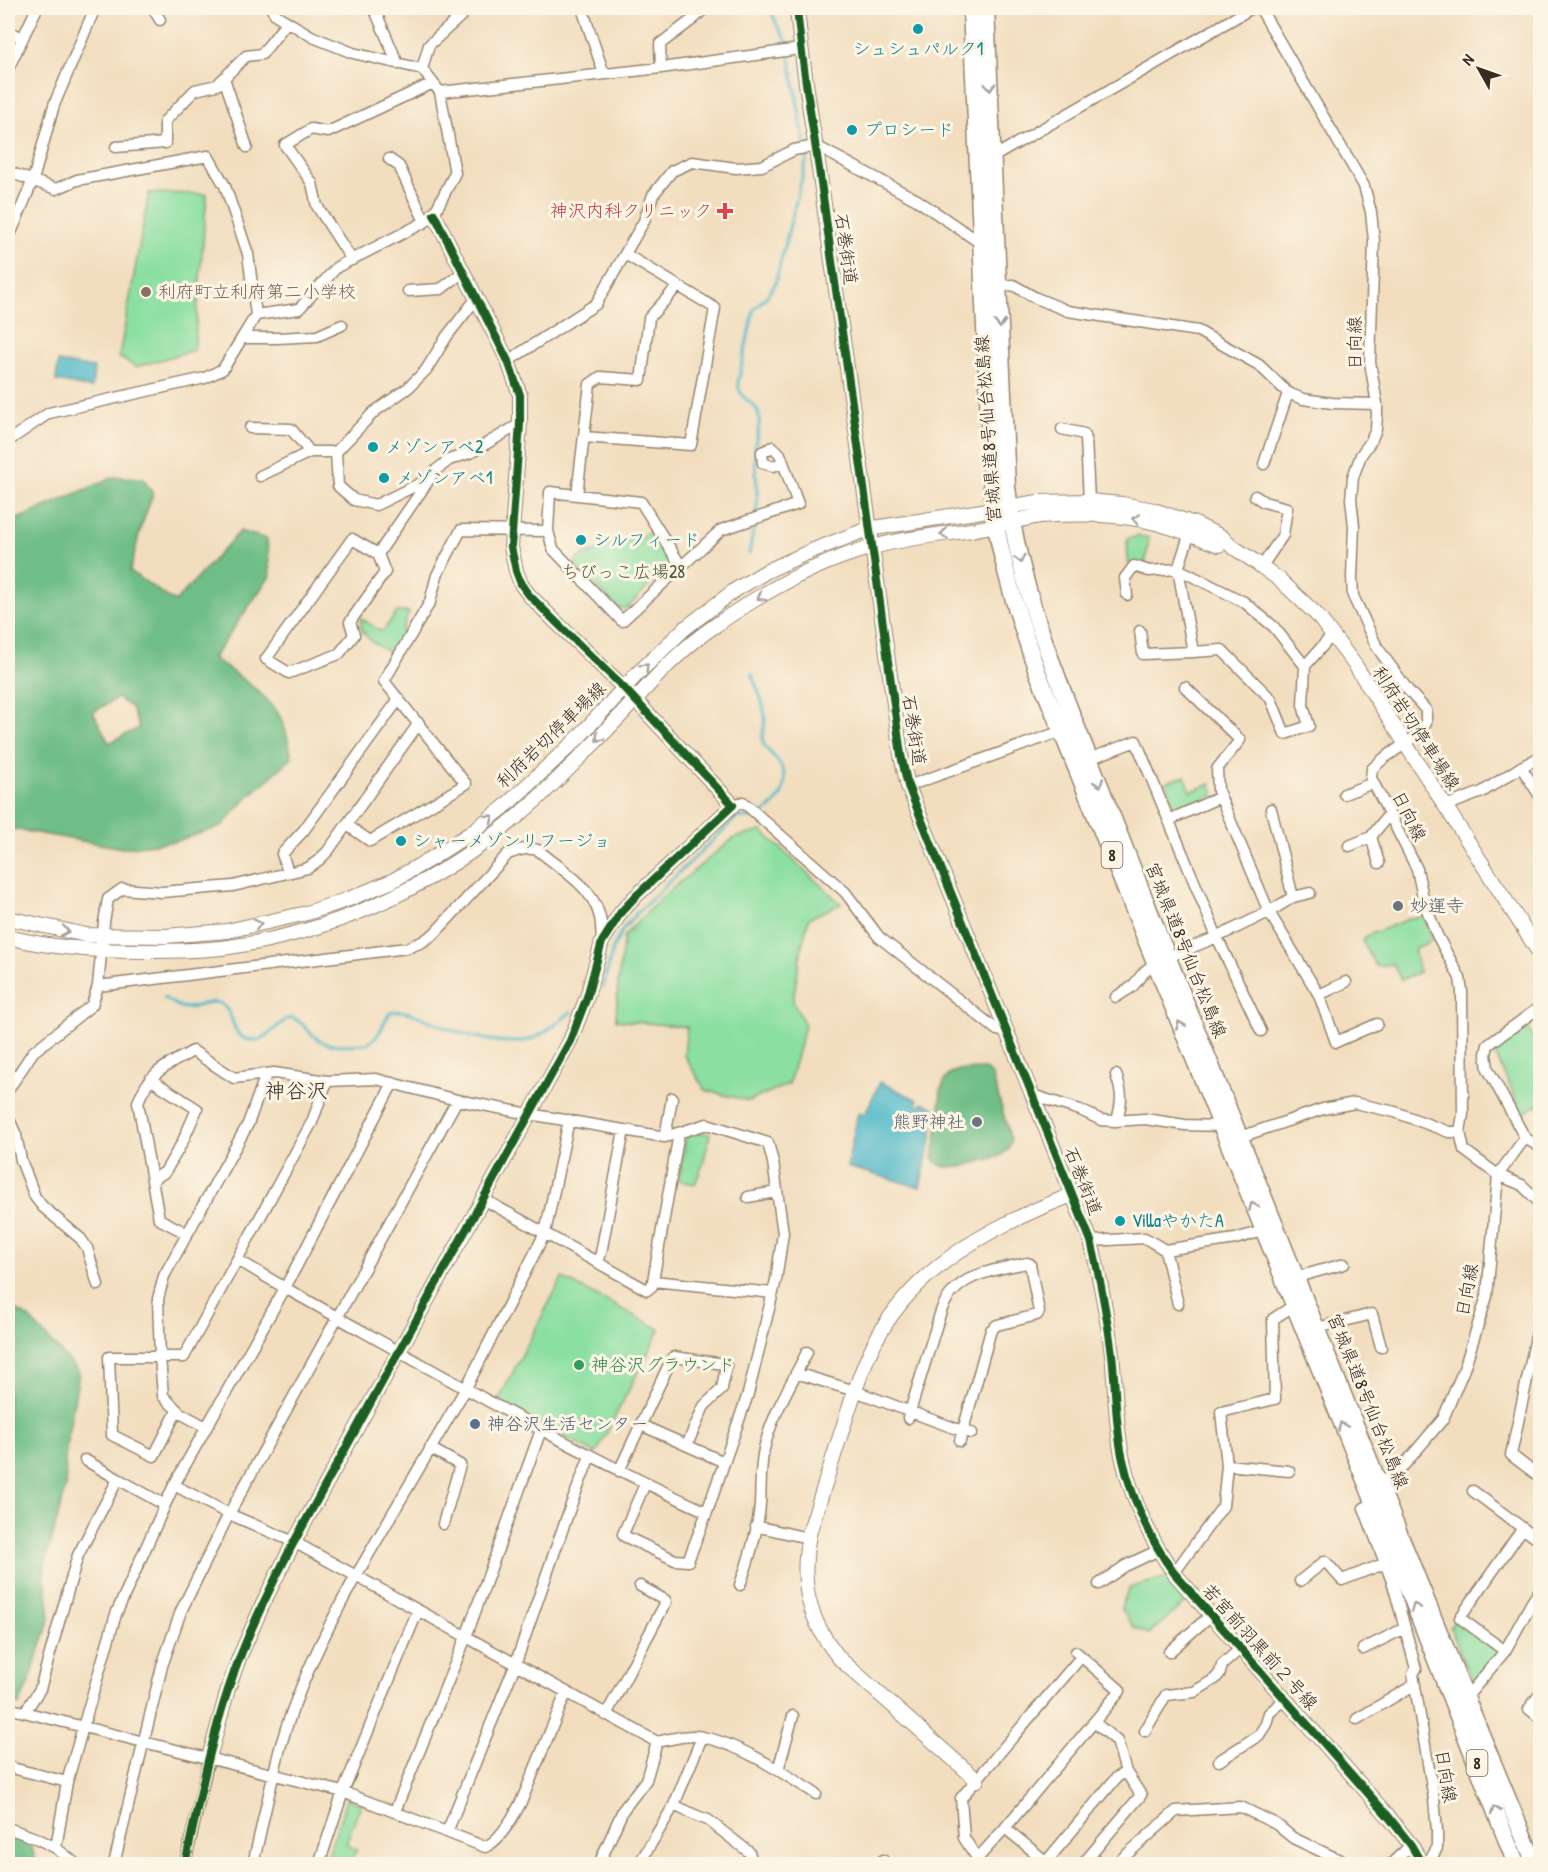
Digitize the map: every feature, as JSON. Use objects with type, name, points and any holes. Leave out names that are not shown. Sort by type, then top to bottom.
[{"type":"main road","name":"宮城県道8号仙台松島線","points":[[971,8],[982,244],[1003,515],[1014,606],[1036,671],[1240,1137],[1297,1277],[1443,1659],[1516,1864]]},
{"type":"main road","name":"宮城県道8号仙台松島線","points":[[986,8],[999,286],[1003,515],[1051,663],[1089,759],[1221,1126],[1293,1306],[1380,1495]]},
{"type":"main road","name":"宮城県道8号仙台松島線","points":[[1443,1659],[1465,1698],[1534,1864]]},
{"type":"street","points":[[8,69],[37,8]]},
{"type":"street","points":[[8,234],[10,235],[33,180],[54,105],[95,8]]},
{"type":"street","points":[[153,8],[160,20]]},
{"type":"street","points":[[256,315],[299,309],[337,267],[430,218],[455,173],[440,92],[422,69],[353,53],[313,37],[276,15],[271,8]]},
{"type":"street","points":[[374,8],[398,64]]},
{"type":"street","points":[[422,69],[429,45],[462,15],[465,8]]},
{"type":"street","points":[[582,8],[604,74]]},
{"type":"street","points":[[661,68],[660,44],[705,8]]},
{"type":"street","name":"石巻街道","points":[[797,8],[798,49],[815,147],[868,529],[901,755],[908,786],[1005,1032],[1091,1241],[1110,1342],[1119,1426]]},
{"type":"street","points":[[993,157],[1251,8]]},
{"type":"street","name":"日向線","points":[[1260,8],[1364,186],[1371,212],[1374,241],[1370,362],[1377,404],[1376,429],[1361,455],[1353,477],[1350,499],[1354,536],[1353,596],[1377,647],[1407,689],[1426,710],[1426,723],[1419,734],[1372,769],[1371,778],[1417,869],[1424,902],[1437,935],[1460,978],[1463,1114],[1460,1132]]},
{"type":"street","points":[[116,147],[165,143],[165,121],[195,90],[217,85],[246,56],[262,54],[287,22]]},
{"type":"street","points":[[8,31],[22,38]]},
{"type":"street","points":[[440,92],[661,68],[798,49]]},
{"type":"street","points":[[224,78],[247,147]]},
{"type":"street","points":[[352,260],[317,206],[312,183],[285,145],[310,129],[328,132],[433,83]]},
{"type":"street","points":[[508,361],[596,304],[644,221],[653,195],[672,171],[692,162],[736,168],[762,166],[799,149],[815,147],[917,200],[982,244]]},
{"type":"street","points":[[8,441],[49,413],[205,378],[223,369],[256,315],[248,254],[225,186],[208,156],[77,180],[56,189],[12,173]]},
{"type":"street","points":[[389,159],[399,166],[462,273],[508,361],[520,395],[520,424],[511,531],[511,547],[516,571],[529,595],[624,688],[733,805]]},
{"type":"street","points":[[584,437],[691,445],[715,308],[625,254]]},
{"type":"street","points":[[408,291],[441,289],[462,273]]},
{"type":"street","points":[[999,286],[1013,285],[1036,298],[1068,311],[1198,331],[1259,365],[1288,393],[1316,402],[1377,404]]},
{"type":"street","points":[[577,495],[590,384],[600,377],[641,380],[649,318],[677,287]]},
{"type":"street","points":[[260,476],[310,452],[336,452],[374,412],[408,388],[426,370],[447,336],[476,299]]},
{"type":"street","points":[[243,338],[317,336],[342,325]]},
{"type":"street","points":[[1264,464],[1288,393]]},
{"type":"street","points":[[378,554],[435,471],[449,460],[472,452],[520,424]]},
{"type":"street","points":[[250,428],[291,429],[310,452]]},
{"type":"street","points":[[1062,429],[1084,434],[1089,501]]},
{"type":"street","points":[[336,452],[338,486],[354,500],[376,505],[429,479]]},
{"type":"street","points":[[681,566],[641,502],[550,492],[548,531],[553,549],[622,621],[721,530],[798,504],[783,463]]},
{"type":"street","points":[[1255,496],[1264,502],[1287,508],[1282,535],[1262,567]]},
{"type":"street","name":"利府岩切停車場線","points":[[8,937],[102,950],[183,951],[230,947],[310,929],[366,909],[438,874],[502,829],[570,768],[691,643],[756,599],[813,570],[871,547],[1057,500],[1122,504],[1154,510],[1222,537],[1233,548],[1280,580],[1317,615],[1333,634],[1540,954]]},
{"type":"street","name":"利府岩切停車場線","points":[[8,918],[86,935],[165,936],[227,931],[307,913],[392,881],[469,834],[503,808],[574,741],[684,629],[735,590],[776,567],[868,529],[1003,515],[1101,514],[1149,521],[1233,548]]},
{"type":"street","points":[[347,825],[370,841],[466,784],[384,681],[430,602],[437,575],[460,530],[548,531]]},
{"type":"street","points":[[1190,533],[1178,569],[1192,652]]},
{"type":"street","points":[[352,539],[378,554],[385,572],[350,622],[354,635],[339,654],[289,673],[266,659],[352,539]]},
{"type":"street","points":[[1127,595],[1125,578],[1134,566],[1149,571],[1178,569],[1244,602],[1274,627],[1305,666]]},
{"type":"street","points":[[1140,631],[1143,654],[1221,650],[1271,699],[1285,734],[1309,726],[1304,705],[1305,666],[1333,634]]},
{"type":"street","points":[[1185,687],[1240,740],[1217,769],[1218,791],[1269,912],[1319,995],[1336,1042],[1377,1024]]},
{"type":"street","points":[[288,872],[282,854],[304,830],[399,699]]},
{"type":"street","points":[[8,1090],[33,1053],[92,1005],[98,986],[108,899],[122,890],[162,892],[233,886],[308,867],[328,851],[419,723]]},
{"type":"street","points":[[908,786],[1062,731]]},
{"type":"street","points":[[1089,759],[1136,741],[1217,937],[1261,1031]]},
{"type":"street","points":[[1445,806],[1482,792],[1540,756]]},
{"type":"street","points":[[1521,766],[1540,796]]},
{"type":"street","points":[[1344,794],[1373,783]]},
{"type":"street","points":[[1169,819],[1220,797]]},
{"type":"street","points":[[185,1864],[209,1758],[228,1689],[266,1597],[294,1542],[570,1041],[587,997],[602,942],[621,912],[635,897],[733,805],[743,802],[845,892],[879,937],[997,1030],[1005,1032]]},
{"type":"street","points":[[1271,809],[1293,897]]},
{"type":"street","points":[[1349,846],[1371,837],[1389,814]]},
{"type":"street","points":[[1371,837],[1379,863]]},
{"type":"street","points":[[98,986],[407,948],[434,934],[508,854],[529,848],[538,849],[586,890],[600,915],[602,942]]},
{"type":"street","points":[[1116,997],[1132,987],[1145,971],[1162,960],[1269,912],[1293,897],[1310,893]]},
{"type":"street","points":[[1319,995],[1346,982]]},
{"type":"street","points":[[1540,1007],[1488,1046],[1486,1054],[1488,1069],[1525,1138],[1540,1147]]},
{"type":"street","points":[[186,1233],[159,1219],[138,1102],[142,1092],[157,1071],[194,1051],[234,1078],[274,1073],[327,1081],[376,1079],[457,1100],[664,1137],[707,1124],[768,1143],[773,1162],[783,1237],[773,1293],[748,1394],[688,1561],[675,1560],[624,1536],[645,1484]]},
{"type":"street","points":[[206,1427],[177,1411],[163,1396],[158,1299],[164,1275],[248,1124],[266,1074]]},
{"type":"street","points":[[1116,1075],[1122,1090],[1117,1121]]},
{"type":"street","points":[[150,1079],[197,1109],[182,1143],[165,1172],[152,1180]]},
{"type":"street","points":[[177,1411],[154,1456],[112,1435],[109,1357],[184,1357],[312,1122],[327,1081]]},
{"type":"street","points":[[56,1848],[67,1782],[116,1614],[174,1485],[285,1288],[393,1083]]},
{"type":"street","points":[[1032,1095],[1080,1110],[1101,1120],[1145,1119],[1185,1125],[1221,1126]]},
{"type":"street","points":[[664,1137],[672,1098]]},
{"type":"street","points":[[114,1864],[162,1666],[181,1611],[229,1514],[457,1100]]},
{"type":"street","points":[[1240,1137],[1323,1109],[1355,1103],[1395,1112],[1449,1132],[1460,1132],[1464,1150],[1498,1175],[1522,1185],[1540,1203]]},
{"type":"street","points":[[8,1117],[16,1135],[21,1160],[35,1197],[43,1207],[81,1239],[87,1248],[98,1285]]},
{"type":"street","points":[[253,1864],[274,1774],[310,1665],[356,1576],[466,1388],[545,1233],[569,1120]]},
{"type":"street","points":[[598,1262],[624,1130]]},
{"type":"street","points":[[483,1199],[647,1290],[652,1286],[679,1133]]},
{"type":"street","points":[[1498,1175],[1525,1138]]},
{"type":"street","name":"日向線","points":[[1424,1864],[1433,1856],[1437,1848],[1437,1830],[1434,1799],[1414,1685],[1413,1674],[1416,1669],[1398,1600],[1364,1508],[1380,1495],[1443,1419],[1464,1369],[1487,1296],[1498,1175]]},
{"type":"street","points":[[748,1197],[776,1192]]},
{"type":"street","points":[[977,1780],[841,1660],[828,1644],[816,1623],[808,1597],[804,1570],[808,1538],[864,1365],[893,1312],[922,1281],[961,1250],[997,1227],[1072,1195]]},
{"type":"street","points":[[1091,1241],[1144,1238],[1165,1250],[1236,1239],[1263,1231]]},
{"type":"street","points":[[1165,1250],[1178,1304]]},
{"type":"street","points":[[238,1260],[540,1430],[645,1484],[707,1512]]},
{"type":"street","points":[[796,1373],[855,1391],[908,1415],[965,1435],[991,1330],[997,1325],[1037,1315],[1039,1312],[1030,1264],[974,1276],[960,1285],[949,1297],[941,1311],[908,1415]]},
{"type":"street","points":[[1297,1277],[1344,1264]]},
{"type":"street","points":[[653,1281],[773,1293]]},
{"type":"street","points":[[1174,1573],[1223,1506],[1227,1465],[1221,1412],[1275,1399],[1273,1319],[1293,1306]]},
{"type":"street","points":[[1317,1328],[1372,1314],[1381,1347]]},
{"type":"street","points":[[1540,1318],[1511,1455],[1540,1477]]},
{"type":"street","points":[[740,1585],[760,1506],[764,1449],[776,1413],[807,1352]]},
{"type":"street","points":[[619,1471],[672,1358],[724,1364],[726,1366],[722,1389],[704,1406],[687,1445]]},
{"type":"street","points":[[641,1425],[724,1462]]},
{"type":"street","name":"若宮前羽黒前２号線","points":[[1119,1426],[1122,1459],[1132,1490],[1145,1523],[1174,1573],[1367,1791],[1424,1864]]},
{"type":"street","points":[[395,1811],[466,1637],[540,1430]]},
{"type":"street","points":[[430,1448],[460,1465],[443,1524]]},
{"type":"street","points":[[447,1832],[515,1665],[590,1456]]},
{"type":"street","points":[[85,1460],[165,1505]]},
{"type":"street","points":[[1227,1465],[1289,1471]]},
{"type":"street","points":[[26,1712],[40,1689],[78,1555],[118,1479]]},
{"type":"street","points":[[174,1485],[229,1514],[294,1542],[657,1742],[702,1737],[732,1746],[778,1770],[816,1794]]},
{"type":"street","points":[[1473,1491],[1540,1542]]},
{"type":"street","points":[[756,1526],[808,1538]]},
{"type":"street","points":[[1505,1651],[1460,1618],[1522,1528]]},
{"type":"street","points":[[1099,1584],[1125,1566],[1159,1550]]},
{"type":"street","points":[[1300,1581],[1325,1561],[1342,1580],[1386,1563]]},
{"type":"street","points":[[606,1715],[666,1602],[640,1586]]},
{"type":"street","points":[[1465,1698],[1505,1651],[1540,1590]]},
{"type":"street","points":[[319,1864],[343,1792],[418,1610]]},
{"type":"street","points":[[1169,1652],[1212,1615]]},
{"type":"street","points":[[1363,1649],[1405,1628]]},
{"type":"street","points":[[1145,1731],[1166,1695],[1194,1692],[1215,1679],[1222,1665],[1241,1648]]},
{"type":"street","points":[[1078,1654],[1120,1691],[1094,1722],[979,1862],[964,1838],[960,1800],[1078,1654]]},
{"type":"street","points":[[1416,1669],[1443,1659]]},
{"type":"street","points":[[1357,1719],[1414,1685]]},
{"type":"street","points":[[8,1708],[343,1792],[488,1847],[515,1814],[566,1693]]},
{"type":"street","points":[[1540,1694],[1529,1709],[1540,1718]]},
{"type":"street","points":[[1219,1761],[1259,1735],[1266,1724],[1269,1713],[1286,1700]]},
{"type":"street","points":[[778,1770],[793,1716]]},
{"type":"street","points":[[1083,1864],[1141,1797],[1126,1772],[1117,1741],[1094,1722]]},
{"type":"street","points":[[639,1864],[674,1805],[702,1737]]},
{"type":"street","points":[[599,1864],[623,1810],[646,1780],[657,1742]]},
{"type":"street","points":[[8,1767],[67,1782]]},
{"type":"street","points":[[1005,1828],[1048,1863],[1117,1777],[1126,1772]]},
{"type":"street","points":[[674,1805],[708,1820],[749,1852],[753,1864]]},
{"type":"street","points":[[1116,1864],[1176,1811],[1241,1807],[1276,1824],[1293,1838],[1348,1864]]},
{"type":"street","points":[[8,1828],[56,1848],[76,1864]]},
{"type":"street","points":[[1391,1864],[1411,1845]]},
{"type":"green space","points":[[149,193],[207,194],[194,350],[136,367],[119,357]]},
{"type":"green space","points":[[114,477],[143,478],[153,494],[141,527],[130,571],[175,602],[240,531],[267,539],[270,576],[213,658],[269,701],[284,726],[292,758],[247,798],[222,826],[177,841],[123,848],[8,828],[8,523]],"holes":[[[117,698],[131,707],[139,728],[109,743],[93,712]]]},
{"type":"green space","name":"ちびっこ広場28","points":[[654,531],[674,561],[627,608],[618,608],[574,564],[582,556]]},
{"type":"green space","points":[[1138,536],[1149,538],[1145,566],[1128,563],[1127,539]]},
{"type":"green space","points":[[397,612],[409,612],[402,630],[402,637],[391,654],[365,635],[361,618],[380,631],[384,630]]},
{"type":"green space","points":[[1185,776],[1191,791],[1211,784],[1214,795],[1176,812],[1166,782]]},
{"type":"green space","points":[[762,831],[841,904],[809,918],[793,1001],[805,1025],[789,1084],[749,1101],[705,1090],[684,1055],[687,1027],[616,1020],[618,980],[624,936],[662,897],[734,838]]},
{"type":"green space","points":[[1424,917],[1433,940],[1414,949],[1419,972],[1401,980],[1393,964],[1376,966],[1362,941],[1366,936],[1411,918]]},
{"type":"green space","points":[[1525,1023],[1536,1041],[1540,1039],[1540,1103],[1523,1114],[1494,1052],[1499,1041]]},
{"type":"green space","points":[[984,1069],[992,1075],[1011,1140],[1008,1150],[1000,1156],[961,1167],[944,1167],[933,1157],[941,1090],[945,1080],[951,1073],[959,1070]]},
{"type":"green space","points":[[700,1132],[710,1134],[703,1164],[695,1184],[679,1181],[686,1137]]},
{"type":"green space","name":"神谷沢グラウンド","points":[[562,1278],[660,1329],[596,1454],[498,1401]]},
{"type":"green space","points":[[8,1305],[28,1317],[79,1372],[65,1454],[66,1486],[44,1568],[50,1618],[30,1680],[19,1705],[8,1701]]},
{"type":"green space","points":[[1170,1576],[1188,1600],[1149,1634],[1134,1628],[1121,1608],[1129,1588]]},
{"type":"green space","points":[[1456,1619],[1501,1651],[1473,1685],[1450,1627]]},
{"type":"green space","points":[[347,1798],[361,1804],[346,1844],[357,1850],[348,1864],[325,1864]]},
{"type":"green space","points":[[8,1834],[30,1843],[37,1864],[8,1864]]},
{"type":"water","points":[[58,362],[94,368],[92,388],[56,381]]},
{"type":"water","points":[[880,1082],[918,1100],[916,1104],[920,1106],[923,1102],[934,1108],[932,1136],[920,1187],[847,1167],[858,1113],[865,1114]]},
{"type":"waterway","points":[[756,514],[755,449],[759,416],[755,407],[741,394],[738,382],[754,309],[775,284],[807,158],[787,41],[770,8]]},
{"type":"waterway","points":[[749,554],[755,521]]},
{"type":"waterway","points":[[752,674],[765,712],[763,742],[777,760],[784,775],[780,797],[762,814]]},
{"type":"waterway","points":[[603,987],[613,948],[623,929],[638,912],[737,817],[756,817]]},
{"type":"waterway","points":[[164,998],[185,1008],[217,1002],[226,1008],[241,1037],[248,1039],[262,1039],[291,1018],[300,1022],[320,1041],[338,1045],[370,1042],[377,1036],[391,1012],[413,1014],[484,1039],[511,1042],[539,1036],[571,1012]]},
{"type":"cycle path","points":[[797,8],[806,87],[901,755],[908,786],[1091,1241],[1110,1340],[1120,1447],[1131,1489],[1150,1533],[1174,1573],[1388,1816],[1411,1845],[1422,1864]]},
{"type":"cycle path","points":[[185,1864],[221,1711],[258,1615],[294,1542],[570,1041],[587,997],[602,942],[621,912],[635,897],[733,805],[624,688],[529,595],[521,584],[511,547],[520,395],[508,361],[434,214]]},
{"type":"place","name":"シュシュパルク1","points":[[918,29]]},
{"type":"place","name":"プロシード","points":[[852,130]]},
{"type":"place","name":"神沢内科クリニック","points":[[725,211]]},
{"type":"place","name":"利府町立利府第二小学校","points":[[146,292]]},
{"type":"place","name":"メゾンアベ2","points":[[373,447]]},
{"type":"place","name":"メゾンアベ1","points":[[384,478]]},
{"type":"place","name":"シルフィード","points":[[581,540]]},
{"type":"place","name":"シャーメゾンリフージョ","points":[[401,841]]},
{"type":"place","name":"妙運寺","points":[[1398,906]]},
{"type":"place","name":"熊野神社","points":[[977,1122]]},
{"type":"place","name":"VillaやかたA","points":[[1120,1221]]},
{"type":"place","name":"神谷沢グラウンド","points":[[579,1365]]},
{"type":"place","name":"神谷沢生活センター","points":[[475,1424]]},
{"type":"district","name":"神谷沢","points":[[296,1091]]}]
